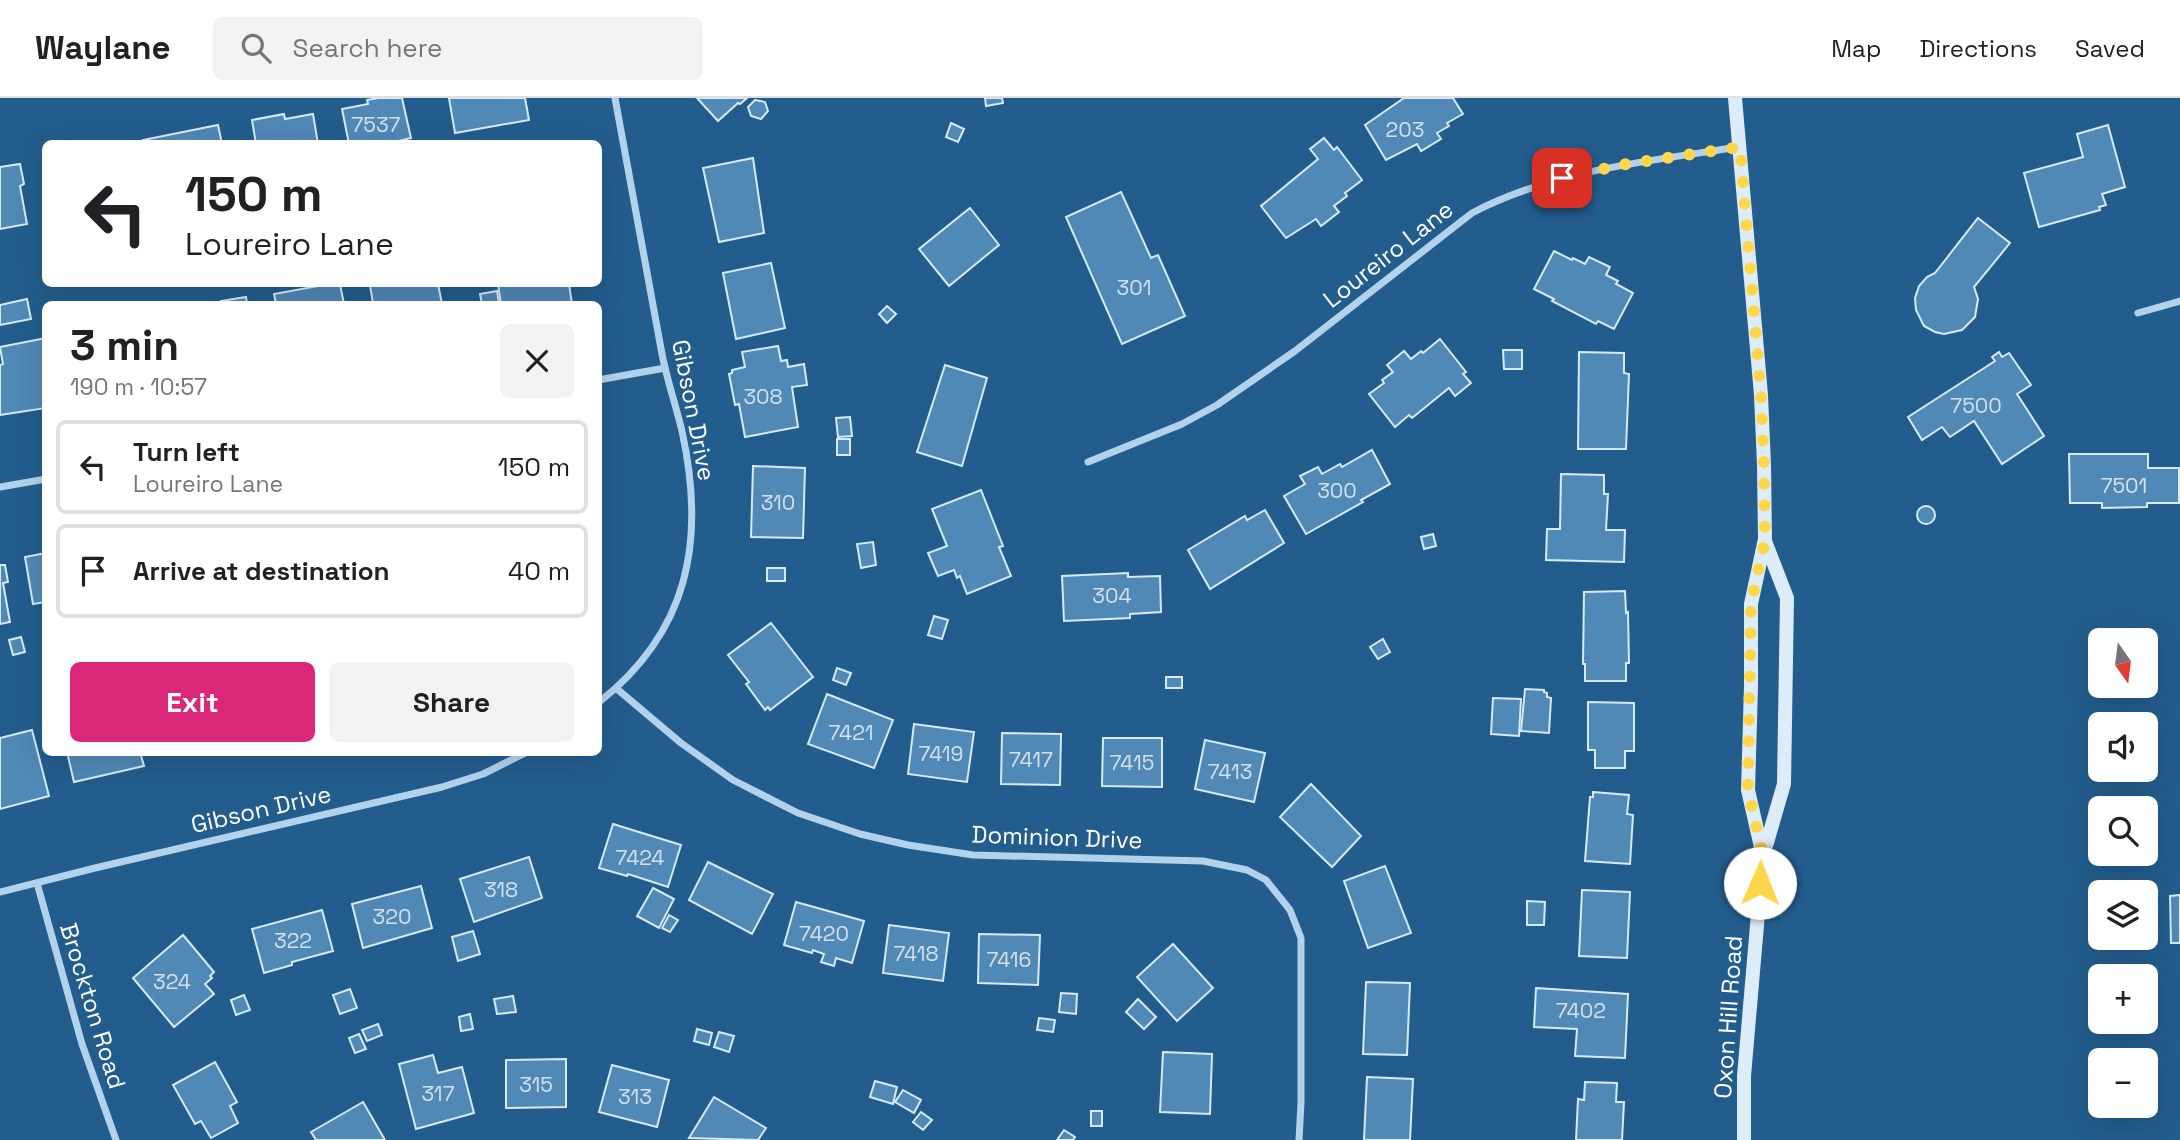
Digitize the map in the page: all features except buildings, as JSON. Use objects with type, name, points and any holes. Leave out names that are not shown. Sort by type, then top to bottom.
[{"type":"main road","name":"Oxon Hill Road","points":[[1735,98],[1761,395],[1765,540],[1751,604],[1748,790],[1763,856]]},
{"type":"main road","name":"Oxon Hill Road","points":[[1744,1140],[1744,1076],[1763,856],[1784,783],[1787,598],[1765,540]]},
{"type":"street","name":"Gibson Drive","points":[[602,701],[617,689],[649,654],[665,631],[676,607],[687,563],[691,532],[690,479],[682,431],[665,368],[615,98]]},
{"type":"street","name":"Loureiro Lane","points":[[1088,462],[1182,424],[1217,405],[1295,351],[1472,213],[1491,203],[1540,184],[1583,173],[1740,147]]},
{"type":"street","points":[[2138,313],[2180,301]]},
{"type":"street","points":[[602,379],[665,368]]},
{"type":"street","points":[[0,487],[42,480]]},
{"type":"street","name":"Dominion Drive","points":[[617,689],[681,743],[733,780],[798,813],[860,834],[973,855],[1203,861],[1247,870],[1266,880],[1290,910],[1301,938],[1299,1140]]},
{"type":"street","name":"Gibson Drive","points":[[0,892],[442,788],[483,774],[519,756]]},
{"type":"street","name":"Brockton Road","points":[[37,883],[82,1044],[116,1140]]},
{"type":"route","points":[[1562,178],[1626,164],[1740,147],[1761,395],[1764,465],[1765,540],[1751,604],[1748,790],[1763,856],[1760,883]]}]
